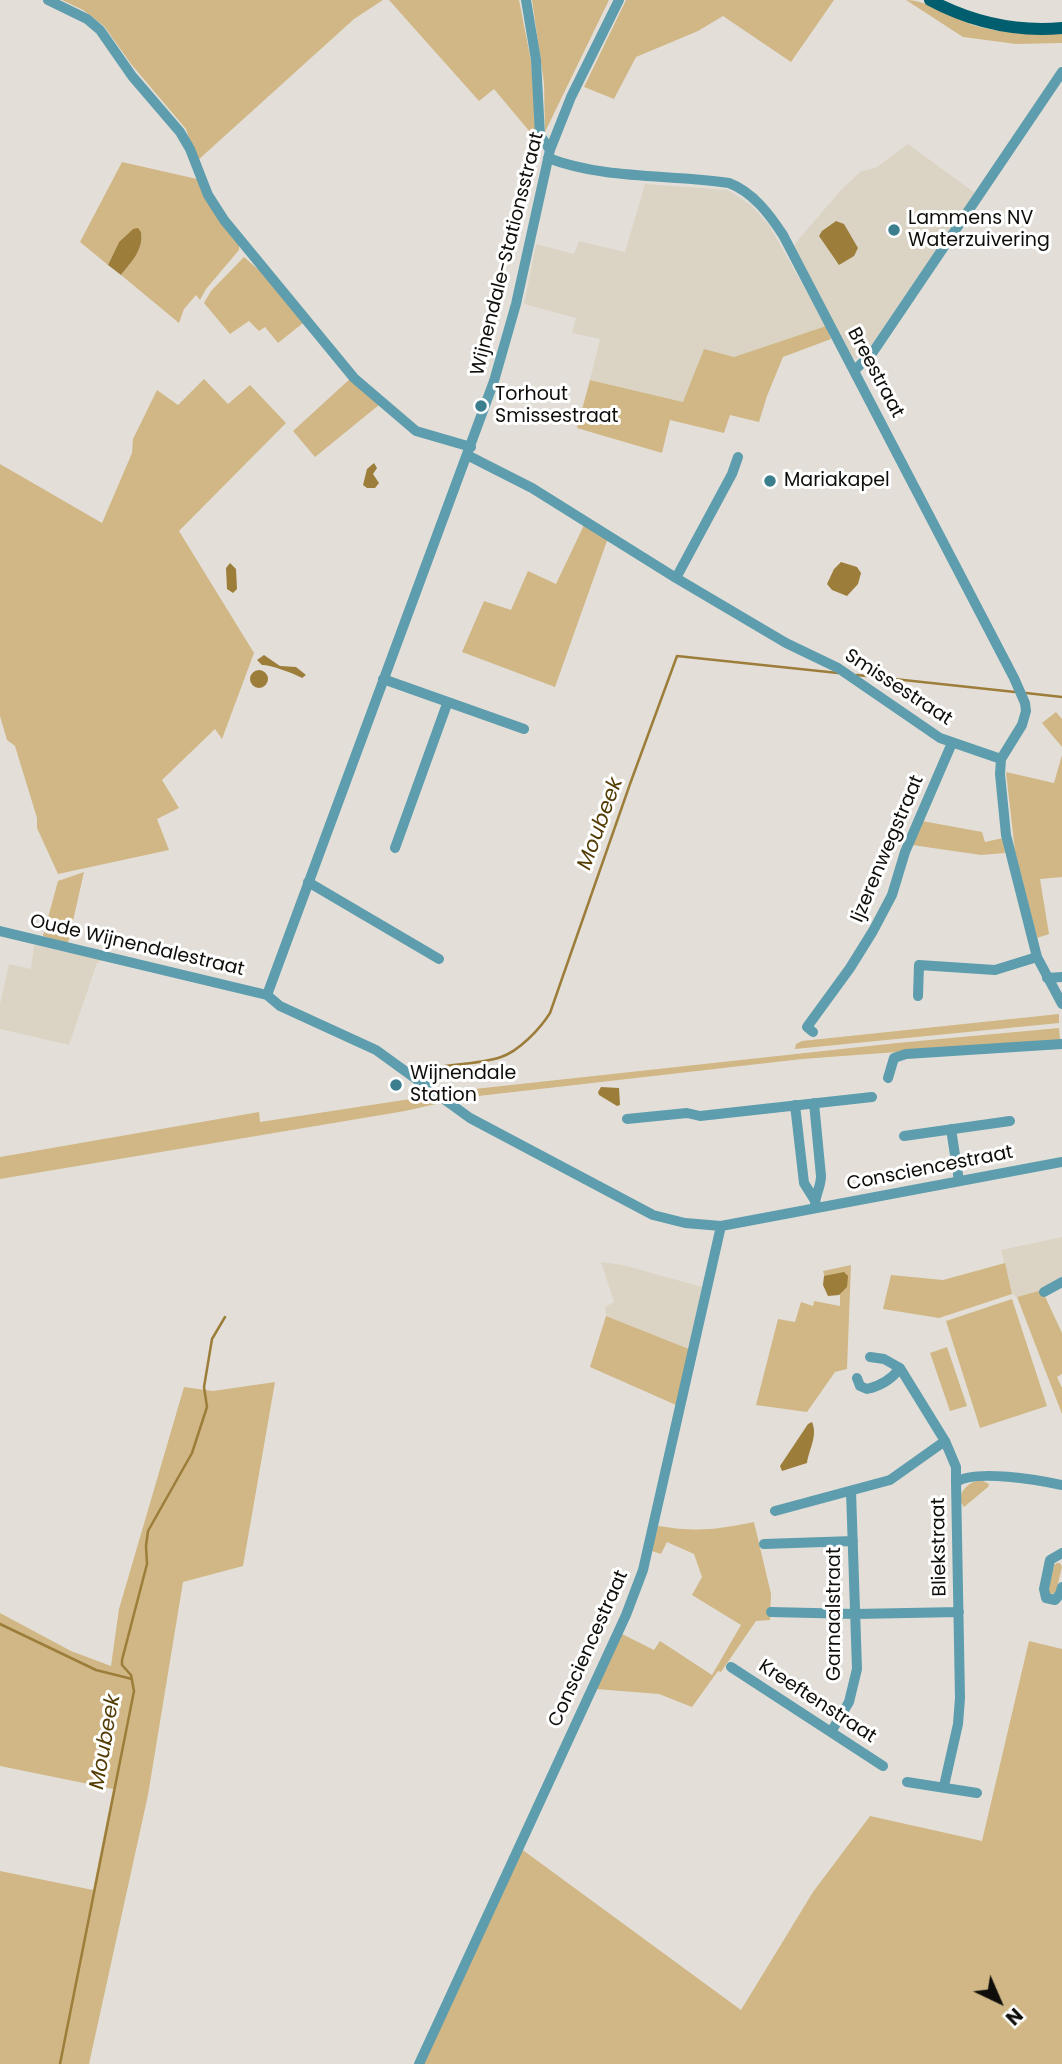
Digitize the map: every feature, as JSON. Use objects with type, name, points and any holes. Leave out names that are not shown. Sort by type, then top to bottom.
[{"type":"main road","points":[[930,0],[966,16],[1000,25],[1032,29],[1062,27]]},
{"type":"street","name":"Smissestraat","points":[[48,0],[87,19],[100,30],[132,75],[180,132],[190,149],[208,195],[224,220],[354,378],[403,422],[416,431],[469,451],[786,643],[838,668],[940,738],[1001,760]]},
{"type":"street","points":[[526,0],[536,60],[540,135],[549,154]]},
{"type":"street","name":"Wijnendale-Stationsstraat","points":[[267,995],[494,381],[516,304],[549,154],[571,97],[619,0]]},
{"type":"street","points":[[854,371],[873,352],[1062,72]]},
{"type":"street","name":"Breestraat","points":[[549,154],[566,165],[613,173],[729,183],[744,191],[766,211],[783,235],[1022,696],[1026,711],[1022,725],[1001,760]]},
{"type":"street","points":[[676,578],[732,474],[738,457]]},
{"type":"street","points":[[383,680],[524,729]]},
{"type":"street","points":[[395,848],[447,704]]},
{"type":"street","name":"Ijzerenwegstraat","points":[[813,1032],[807,1027],[862,950],[892,895],[905,852],[952,743]]},
{"type":"street","points":[[1001,760],[1006,835],[1037,957],[1062,1004]]},
{"type":"street","points":[[308,882],[439,959]]},
{"type":"street","name":"Oude Wijnendalestraat","points":[[0,931],[267,995]]},
{"type":"street","points":[[918,996],[919,965],[995,970],[1037,957]]},
{"type":"street","points":[[1047,978],[1062,977]]},
{"type":"street","name":"Consciencestraat","points":[[267,995],[279,1006],[376,1050],[471,1118],[653,1215],[685,1223],[721,1226],[814,1203],[1062,1162]]},
{"type":"street","points":[[888,1078],[894,1058],[906,1054],[1062,1044]]},
{"type":"street","points":[[627,1119],[687,1113],[700,1116],[872,1097]]},
{"type":"street","points":[[814,1103],[821,1176],[821,1186],[814,1203]]},
{"type":"street","points":[[795,1105],[804,1182],[814,1203]]},
{"type":"street","points":[[904,1136],[1010,1121]]},
{"type":"street","points":[[951,1129],[959,1181]]},
{"type":"street","name":"Consciencestraat","points":[[419,2064],[626,1615],[643,1570],[721,1226]]},
{"type":"street","points":[[1044,1292],[1062,1282]]},
{"type":"street","points":[[857,1378],[860,1386],[867,1389],[876,1387],[900,1368],[884,1359],[870,1357]]},
{"type":"street","name":"Bliekstraat","points":[[900,1368],[945,1441],[960,1479],[960,1698],[958,1724],[944,1786]]},
{"type":"street","points":[[775,1511],[890,1480],[945,1441]]},
{"type":"street","points":[[960,1479],[1006,1477],[1062,1485]]},
{"type":"street","name":"Garnaalstraat","points":[[831,1732],[849,1703],[857,1669],[851,1490]]},
{"type":"street","points":[[764,1544],[853,1541]]},
{"type":"street","points":[[1062,1553],[1050,1560],[1044,1589],[1046,1598],[1055,1600],[1062,1587]]},
{"type":"street","points":[[771,1612],[959,1612]]},
{"type":"street","name":"Kreeftenstraat","points":[[731,1667],[883,1766]]},
{"type":"street","points":[[907,1782],[977,1793]]},
{"type":"shaded area","points":[[62,0],[383,0],[354,19],[197,161],[186,129],[131,64],[104,26],[83,10]]},
{"type":"shaded area","points":[[389,0],[519,0],[531,61],[537,144],[494,89],[479,101]]},
{"type":"shaded area","points":[[532,0],[609,0],[545,132],[544,83]]},
{"type":"shaded area","points":[[626,0],[834,0],[791,62],[723,16],[698,31],[636,57],[614,99],[584,87]]},
{"type":"shaded area","points":[[906,0],[923,3],[986,29],[1062,34],[1062,43],[1016,44],[963,37]]},
{"type":"shaded area","points":[[908,144],[975,193],[864,356],[855,359],[847,353],[793,246],[860,172],[877,167]]},
{"type":"shaded area","points":[[122,162],[197,179],[239,244],[239,250],[200,300],[196,295],[184,309],[179,323],[121,275],[139,250],[141,232],[138,229],[133,229],[119,242],[108,265],[80,242]]},
{"type":"shaded area","points":[[645,184],[728,190],[751,205],[769,225],[826,326],[734,357],[683,402],[590,380],[600,339],[572,333],[576,318],[524,304],[536,244],[574,254],[579,241],[625,252]]},
{"type":"shaded area","points":[[836,221],[844,224],[858,248],[854,256],[839,265],[819,236]]},
{"type":"shaded area","points":[[138,228],[141,232],[139,250],[121,275],[108,265],[119,242],[133,229]]},
{"type":"shaded area","points":[[244,257],[261,272],[303,323],[278,343],[265,327],[259,331],[249,321],[230,334],[204,303],[211,291]]},
{"type":"shaded area","points":[[826,326],[831,339],[783,357],[759,422],[730,415],[724,433],[670,420],[662,453],[577,428],[590,380],[683,402],[704,349],[734,357]]},
{"type":"shaded area","points":[[351,378],[379,405],[315,457],[293,431]]},
{"type":"shaded area","points":[[204,379],[228,404],[250,385],[286,423],[179,531],[254,653],[222,739],[215,729],[162,780],[179,808],[157,819],[169,850],[58,874],[37,828],[37,818],[15,746],[7,740],[0,716],[0,464],[102,523],[132,453],[133,439],[157,390],[178,405]]},
{"type":"shaded area","points":[[374,463],[377,468],[373,474],[379,483],[375,488],[367,488],[363,485],[367,469]]},
{"type":"shaded area","points":[[585,523],[608,538],[555,687],[462,652],[484,601],[511,610],[528,571],[556,584]]},
{"type":"shaded area","points":[[841,562],[857,567],[861,573],[858,584],[847,596],[832,590],[827,584],[834,569]]},
{"type":"shaded area","points":[[230,563],[236,569],[237,589],[233,593],[227,589],[226,568]]},
{"type":"shaded area","points":[[264,655],[280,666],[296,667],[306,675],[302,678],[262,665],[257,660]]},
{"type":"shaded area","points":[[255,670],[263,670],[268,679],[266,686],[255,688],[250,683],[250,675]]},
{"type":"shaded area","points":[[1056,712],[1062,719],[1062,747],[1042,723]]},
{"type":"shaded area","points":[[1062,755],[1062,877],[1040,879],[1049,934],[1037,938],[1015,851],[1006,772],[1054,783]]},
{"type":"shaded area","points":[[922,821],[982,832],[985,842],[1003,838],[1005,853],[981,855],[912,845]]},
{"type":"shaded area","points":[[84,872],[68,943],[43,936],[58,881]]},
{"type":"shaded area","points":[[34,945],[103,960],[97,963],[69,1045],[0,1029],[0,1004],[9,964],[31,969]]},
{"type":"shaded area","points":[[1059,1014],[1059,1023],[795,1049],[796,1044],[802,1041]]},
{"type":"shaded area","points":[[1059,1028],[1060,1040],[802,1059],[461,1098],[456,1091],[897,1043]]},
{"type":"shaded area","points":[[601,1087],[619,1088],[620,1105],[617,1106],[599,1095]]},
{"type":"shaded area","points":[[430,1096],[436,1104],[0,1179],[0,1157],[259,1112],[260,1122]]},
{"type":"shaded area","points":[[1062,1237],[1062,1281],[1017,1297],[1012,1294],[1001,1250]]},
{"type":"shaded area","points":[[601,1262],[623,1265],[702,1287],[689,1349],[606,1316],[605,1307],[614,1302]]},
{"type":"shaded area","points":[[1005,1263],[1012,1294],[939,1318],[883,1309],[891,1275],[943,1280]]},
{"type":"shaded area","points":[[851,1265],[847,1369],[835,1372],[807,1412],[756,1405],[778,1319],[795,1322],[801,1302],[813,1306],[814,1301],[840,1306],[840,1273],[825,1278],[823,1271]]},
{"type":"shaded area","points":[[844,1272],[848,1276],[847,1287],[839,1295],[828,1296],[823,1285],[824,1276]]},
{"type":"shaded area","points":[[1042,1290],[1062,1333],[1062,1374],[1057,1377],[1062,1388],[1062,1414],[1017,1297]]},
{"type":"shaded area","points":[[1012,1299],[1047,1406],[980,1428],[946,1321]]},
{"type":"shaded area","points":[[606,1316],[689,1349],[676,1405],[590,1367]]},
{"type":"shaded area","points":[[947,1347],[967,1406],[950,1411],[930,1353]]},
{"type":"shaded area","points":[[275,1382],[243,1566],[183,1582],[148,1795],[89,2064],[0,2064],[0,1871],[93,1890],[113,1789],[0,1766],[0,1613],[71,1651],[111,1666],[119,1609],[184,1387],[213,1391]]},
{"type":"shaded area","points":[[812,1422],[814,1437],[807,1463],[782,1471],[780,1466]]},
{"type":"shaded area","points":[[981,1480],[989,1484],[988,1487],[964,1507],[959,1499],[962,1492],[970,1484]]},
{"type":"shaded area","points":[[754,1522],[771,1594],[770,1620],[756,1621],[721,1672],[718,1671],[692,1707],[659,1694],[596,1689],[622,1634],[654,1650],[660,1641],[712,1675],[741,1625],[692,1595],[702,1577],[694,1554],[667,1542],[661,1554],[652,1551],[658,1526],[706,1529]]},
{"type":"shaded area","points":[[1057,1563],[1062,1567],[1056,1592],[1050,1595],[1048,1592],[1054,1565]]},
{"type":"shaded area","points":[[1029,1641],[1062,1649],[1062,2064],[418,2064],[520,1848],[741,2010],[813,1892],[870,1816],[982,1841]]},
{"type":"waterway","name":"Moubeek","points":[[418,1071],[480,1062],[508,1054],[528,1039],[550,1013],[677,656],[838,673]]},
{"type":"waterway","name":"Moubeek","points":[[857,675],[1015,692]]},
{"type":"waterway","name":"Moubeek","points":[[1026,693],[1062,697]]},
{"type":"waterway","name":"Moubeek","points":[[60,2064],[134,1691],[131,1675],[122,1665],[122,1660],[147,1564],[148,1531],[192,1453],[207,1407],[204,1387],[212,1339],[225,1317]]},
{"type":"waterway","points":[[0,1624],[96,1670],[132,1679]]},
{"type":"place","name":"Lammens NV Waterzuivering","points":[[894,230]]},
{"type":"place","name":"Torhout Smissestraat","points":[[481,406]]},
{"type":"place","name":"Mariakapel","points":[[770,481]]},
{"type":"place","name":"Wijnendale Station","points":[[396,1085]]}]
